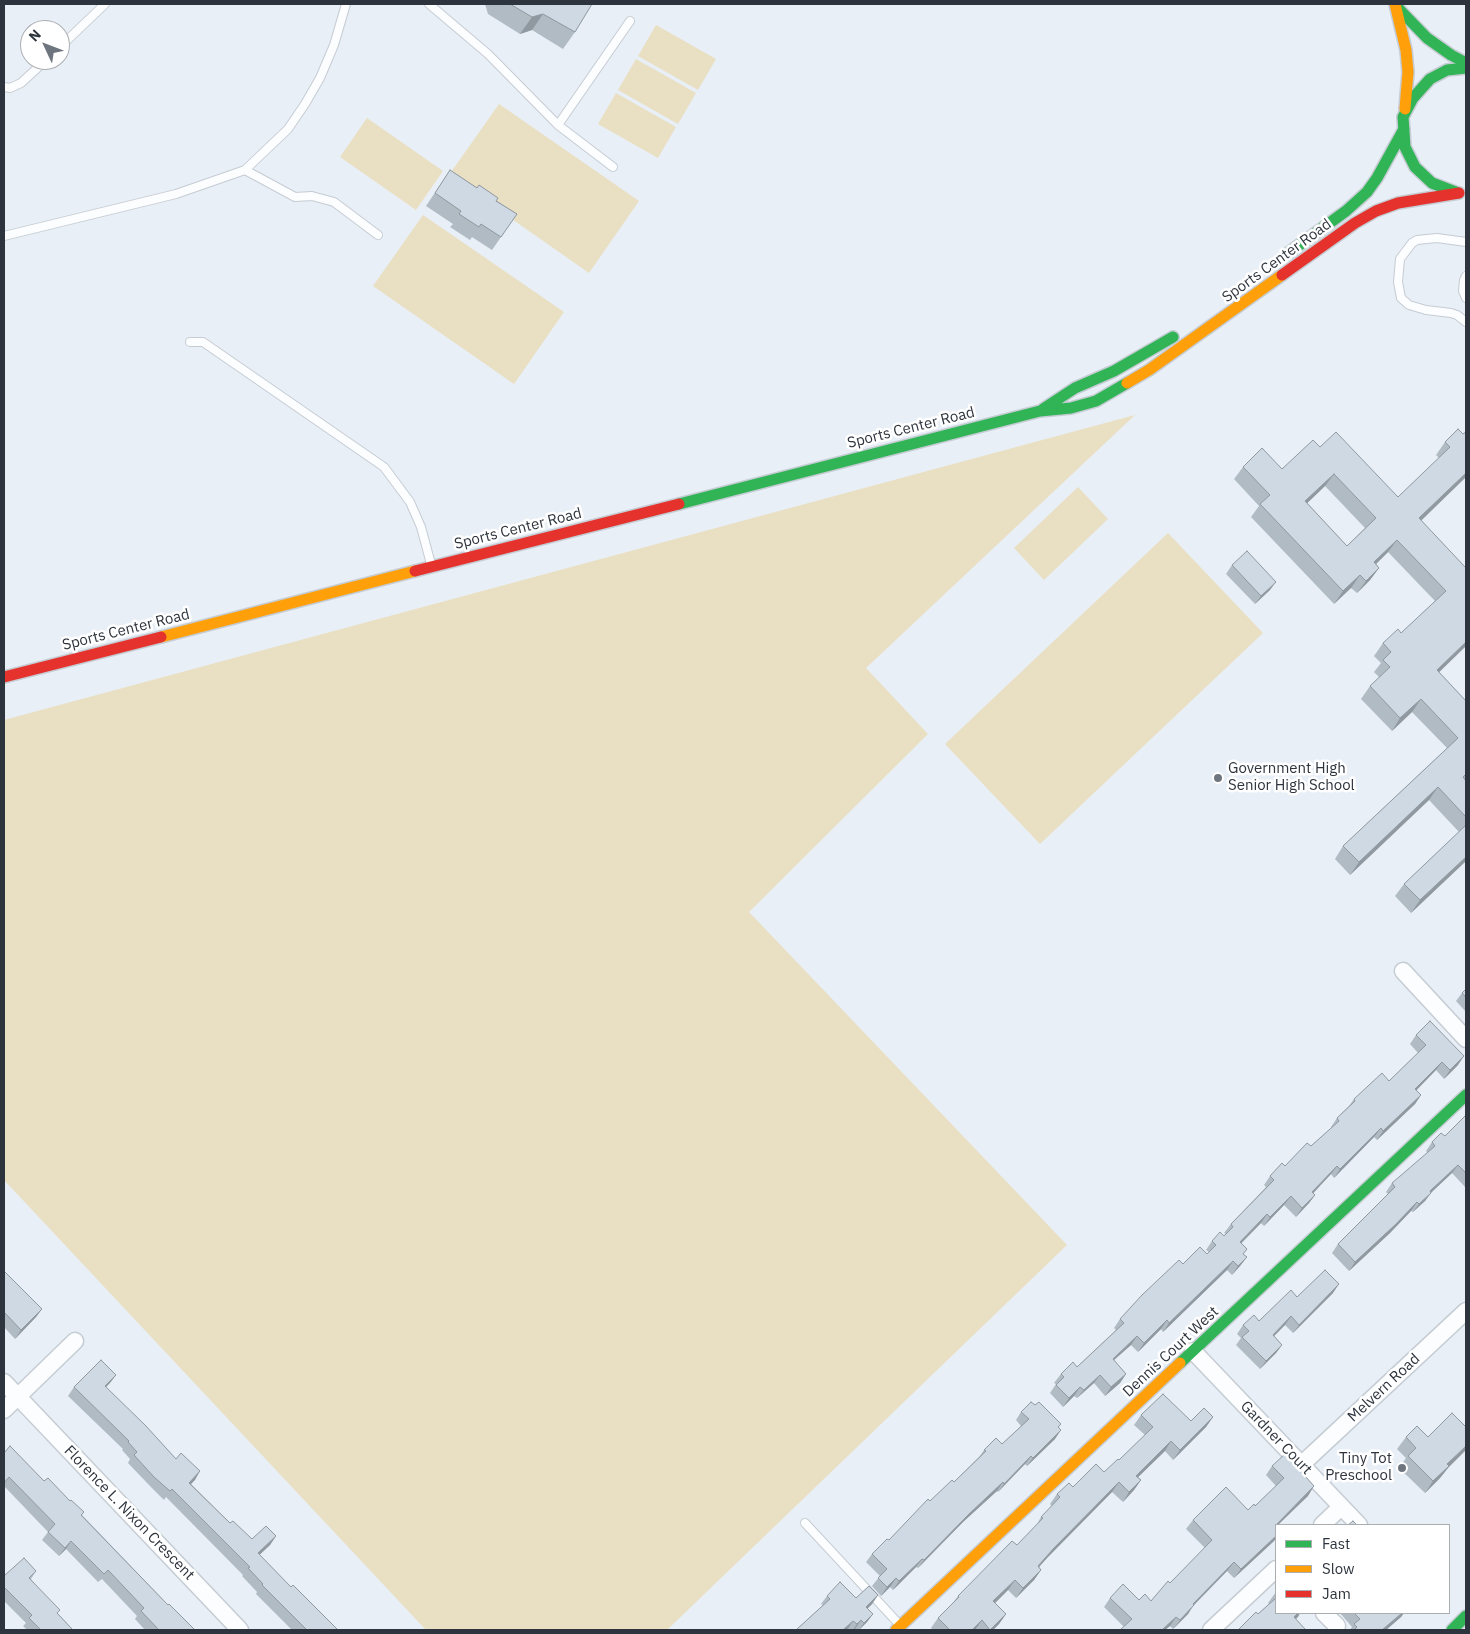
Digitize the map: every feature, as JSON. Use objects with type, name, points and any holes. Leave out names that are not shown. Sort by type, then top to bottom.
[{"type":"main road","points":[[1396,5],[1427,38],[1466,63]]},
{"type":"main road","points":[[1396,5],[1406,50],[1408,72],[1407,95],[1403,117],[1406,146],[1410,158],[1423,176],[1442,188],[1463,193]]},
{"type":"main road","points":[[1403,117],[1413,98],[1430,79],[1447,70],[1466,68]]},
{"type":"main road","name":"Sports Center Road","points":[[1277,262],[1346,211],[1366,192],[1378,178],[1404,129]]},
{"type":"main road","name":"Sports Center Road","points":[[4,677],[1040,411],[1071,408],[1096,401],[1120,388],[1198,336],[1355,223],[1376,211],[1398,203],[1463,193]]},
{"type":"main road","name":"Sports Center Road","points":[[1040,411],[1075,388],[1153,350],[1184,330]]},
{"type":"main road","name":"Dennis Court West","points":[[901,1629],[1466,1095]]},
{"type":"main road","points":[[1452,1630],[1466,1616]]},
{"type":"street","points":[[1403,971],[1466,1039]]},
{"type":"street","name":"Melvern Road","points":[[1301,1465],[1466,1312]]},
{"type":"street","points":[[4,1410],[75,1341]]},
{"type":"street","name":"Gardner Court","points":[[1193,1351],[1358,1524]]},
{"type":"street","name":"Florence L. Nixon Crescent","points":[[4,1382],[240,1630]]},
{"type":"street","points":[[1323,1524],[1341,1506]]},
{"type":"street","points":[[1211,1630],[1275,1570]]},
{"type":"street","points":[[1325,1614],[1337,1626]]},
{"type":"lane","points":[[70,37],[105,4]]},
{"type":"lane","points":[[4,236],[176,194],[245,170],[288,129],[305,104],[320,78],[334,45],[346,4]]},
{"type":"lane","points":[[429,4],[488,54],[558,125],[613,168]]},
{"type":"lane","points":[[558,125],[630,21]]},
{"type":"lane","points":[[4,88],[10,88],[21,83],[35,70]]},
{"type":"lane","points":[[245,170],[295,197],[312,196],[334,202],[378,236]]},
{"type":"lane","points":[[1466,242],[1437,238],[1423,239],[1412,243],[1400,259],[1398,282],[1401,298],[1409,305],[1426,310],[1450,313],[1466,322]]},
{"type":"lane","points":[[1466,276],[1462,291],[1466,298]]},
{"type":"lane","points":[[190,342],[203,342],[384,467],[410,502],[421,527],[432,567]]},
{"type":"lane","points":[[805,1523],[901,1629]]},
{"type":"shaded area","points":[[656,25],[716,59],[698,90],[638,56]]},
{"type":"shaded area","points":[[636,59],[696,93],[678,124],[618,90]]},
{"type":"shaded area","points":[[616,93],[676,127],[658,158],[598,124]]},
{"type":"shaded area","points":[[499,104],[639,201],[589,273],[449,175]]},
{"type":"shaded area","points":[[367,118],[443,171],[416,210],[340,157]]},
{"type":"shaded area","points":[[423,215],[564,312],[514,384],[373,286]]},
{"type":"shaded area","points":[[1135,415],[866,668],[928,734],[749,912],[1067,1245],[667,1630],[426,1630],[4,1180],[4,720]]},
{"type":"shaded area","points":[[1078,487],[1108,519],[1044,580],[1014,548]]},
{"type":"shaded area","points":[[1168,533],[1263,633],[1040,844],[945,744]]},
{"type":"building","points":[[510,4],[592,4],[575,32],[543,14],[532,17]]},
{"type":"building","points":[[450,170],[477,188],[479,185],[498,198],[496,201],[517,214],[501,237],[481,224],[479,227],[459,214],[461,211],[435,193]]},
{"type":"building","points":[[1458,429],[1463,434],[1466,432],[1466,473],[1419,518],[1466,568],[1466,642],[1437,670],[1466,701],[1466,774],[1463,777],[1466,781],[1466,817],[1438,787],[1359,862],[1343,846],[1458,738],[1421,699],[1400,718],[1370,686],[1390,667],[1383,660],[1391,652],[1383,643],[1398,629],[1401,633],[1446,591],[1397,540],[1374,562],[1379,568],[1366,581],[1360,575],[1343,591],[1260,504],[1270,495],[1243,467],[1262,448],[1282,469],[1313,440],[1320,447],[1336,432],[1398,497],[1450,447],[1445,442]],"holes":[[[1334,474],[1376,518],[1347,546],[1305,501]]]},
{"type":"building","points":[[1247,551],[1276,582],[1261,596],[1232,565]]},
{"type":"building","points":[[1466,825],[1466,857],[1420,900],[1404,884]]},
{"type":"building","points":[[1466,989],[1466,997],[1462,993]]},
{"type":"building","points":[[1430,1021],[1464,1056],[1450,1070],[1442,1062],[1415,1089],[1421,1095],[1383,1131],[1381,1128],[1340,1169],[1337,1166],[1312,1192],[1315,1195],[1302,1208],[1291,1196],[1270,1217],[1267,1214],[1240,1242],[1247,1249],[1243,1254],[1247,1257],[1238,1266],[1233,1261],[1169,1323],[1167,1320],[1144,1343],[1137,1336],[1113,1359],[1126,1374],[1111,1387],[1100,1375],[1084,1390],[1080,1387],[1069,1398],[1056,1385],[1064,1377],[1061,1374],[1073,1362],[1077,1367],[1124,1323],[1120,1319],[1179,1260],[1183,1264],[1200,1247],[1207,1254],[1216,1245],[1212,1241],[1220,1232],[1224,1236],[1233,1227],[1231,1224],[1274,1180],[1270,1176],[1282,1163],[1285,1166],[1307,1143],[1311,1146],[1339,1121],[1337,1118],[1355,1101],[1354,1099],[1382,1073],[1389,1081],[1426,1045],[1416,1035]]},
{"type":"building","points":[[1466,1115],[1466,1173],[1458,1165],[1430,1191],[1431,1193],[1419,1204],[1417,1202],[1355,1262],[1338,1244],[1395,1187],[1392,1183],[1435,1146],[1432,1142],[1441,1133],[1445,1136]]},
{"type":"building","points":[[1325,1270],[1339,1284],[1299,1325],[1291,1316],[1273,1335],[1282,1345],[1266,1361],[1242,1337],[1249,1331],[1243,1325],[1254,1315],[1259,1321],[1291,1290],[1297,1297]]},
{"type":"building","points":[[4,1271],[42,1309],[21,1330],[4,1312]]},
{"type":"building","points":[[101,1360],[116,1375],[105,1386],[146,1426],[176,1459],[181,1453],[200,1471],[189,1483],[230,1523],[233,1521],[252,1539],[266,1526],[276,1536],[258,1553],[291,1587],[293,1585],[338,1630],[307,1630],[262,1585],[248,1568],[250,1567],[172,1489],[170,1491],[154,1477],[134,1455],[137,1452],[129,1441],[74,1387]]},
{"type":"building","points":[[1163,1394],[1191,1421],[1204,1408],[1213,1417],[1180,1450],[1171,1441],[1136,1476],[1141,1480],[1129,1492],[1119,1482],[1054,1548],[1038,1566],[1041,1570],[1023,1588],[1015,1580],[993,1601],[1006,1614],[990,1630],[982,1620],[972,1630],[950,1630],[938,1618],[1012,1541],[1017,1545],[1043,1518],[1041,1517],[1060,1497],[1057,1494],[1069,1483],[1073,1487],[1096,1464],[1104,1472],[1153,1427],[1141,1415]]},
{"type":"building","points":[[1031,1402],[1035,1405],[1039,1402],[1061,1424],[1058,1427],[1061,1430],[1033,1458],[1031,1456],[1004,1484],[1003,1482],[969,1514],[924,1560],[922,1559],[899,1581],[896,1578],[887,1587],[878,1578],[887,1569],[872,1554],[887,1539],[889,1540],[928,1499],[930,1501],[952,1480],[954,1482],[986,1451],[984,1450],[996,1438],[1002,1444],[1029,1419],[1021,1412]]},
{"type":"building","points":[[1452,1413],[1466,1427],[1466,1446],[1433,1481],[1408,1456],[1416,1448],[1406,1437],[1417,1426],[1428,1437]]},
{"type":"building","points":[[10,1446],[44,1481],[48,1478],[70,1501],[84,1512],[81,1515],[168,1605],[195,1630],[159,1630],[141,1611],[144,1608],[108,1570],[104,1574],[71,1541],[65,1548],[48,1532],[55,1524],[9,1477],[4,1483],[4,1453]]},
{"type":"building","points":[[1285,1454],[1314,1486],[1275,1524],[1275,1537],[1241,1569],[1234,1562],[1180,1620],[1176,1617],[1162,1630],[1120,1630],[1132,1619],[1110,1598],[1123,1584],[1139,1600],[1145,1594],[1151,1601],[1168,1581],[1170,1583],[1212,1540],[1193,1520],[1226,1487],[1248,1510],[1254,1504],[1255,1506],[1284,1478],[1272,1466]]},
{"type":"building","points":[[24,1558],[36,1571],[29,1578],[60,1610],[57,1613],[73,1630],[41,1630],[29,1618],[32,1615],[4,1587],[4,1576]]},
{"type":"building","points":[[840,1582],[856,1598],[869,1586],[878,1595],[866,1607],[873,1614],[864,1623],[861,1620],[857,1624],[853,1621],[843,1630],[796,1630],[830,1599],[827,1596]]},
{"type":"building","points":[[1275,1599],[1275,1614],[1297,1614],[1294,1617],[1306,1630],[1238,1630],[1256,1612],[1258,1614]]},
{"type":"building","points":[[1355,1614],[1401,1614],[1382,1630],[1354,1630],[1357,1627],[1354,1624],[1360,1619]]},
{"type":"traffic: fast","points":[[1397,7],[1427,38],[1466,63]]},
{"type":"traffic: fast","points":[[1458,193],[1432,183],[1415,167],[1405,147],[1403,117],[1413,98],[1430,79],[1447,70],[1466,68]]},
{"type":"traffic: fast","points":[[1287,254],[1346,211],[1367,192],[1377,178],[1404,129]]},
{"type":"traffic: fast","points":[[1043,409],[1075,388],[1114,371],[1173,337]]},
{"type":"traffic: fast","points":[[679,504],[1040,411],[1071,408],[1096,401],[1127,383]]},
{"type":"traffic: fast","points":[[1180,1363],[1466,1095]]},
{"type":"traffic: fast","points":[[1452,1630],[1466,1616]]},
{"type":"traffic: slow","points":[[1395,4],[1406,50],[1408,72],[1405,109]]},
{"type":"traffic: slow","points":[[1127,383],[1149,370],[1282,275]]},
{"type":"traffic: slow","points":[[161,637],[415,571]]},
{"type":"traffic: slow","points":[[896,1630],[1180,1363]]},
{"type":"traffic: jam","points":[[1282,275],[1355,223],[1376,211],[1398,203],[1459,193]]},
{"type":"traffic: jam","points":[[415,571],[679,504]]},
{"type":"traffic: jam","points":[[4,677],[161,637]]},
{"type":"place","name":"Government High Senior High School","points":[[1218,778]]},
{"type":"place","name":"Tiny Tot Preschool","points":[[1402,1468]]}]
